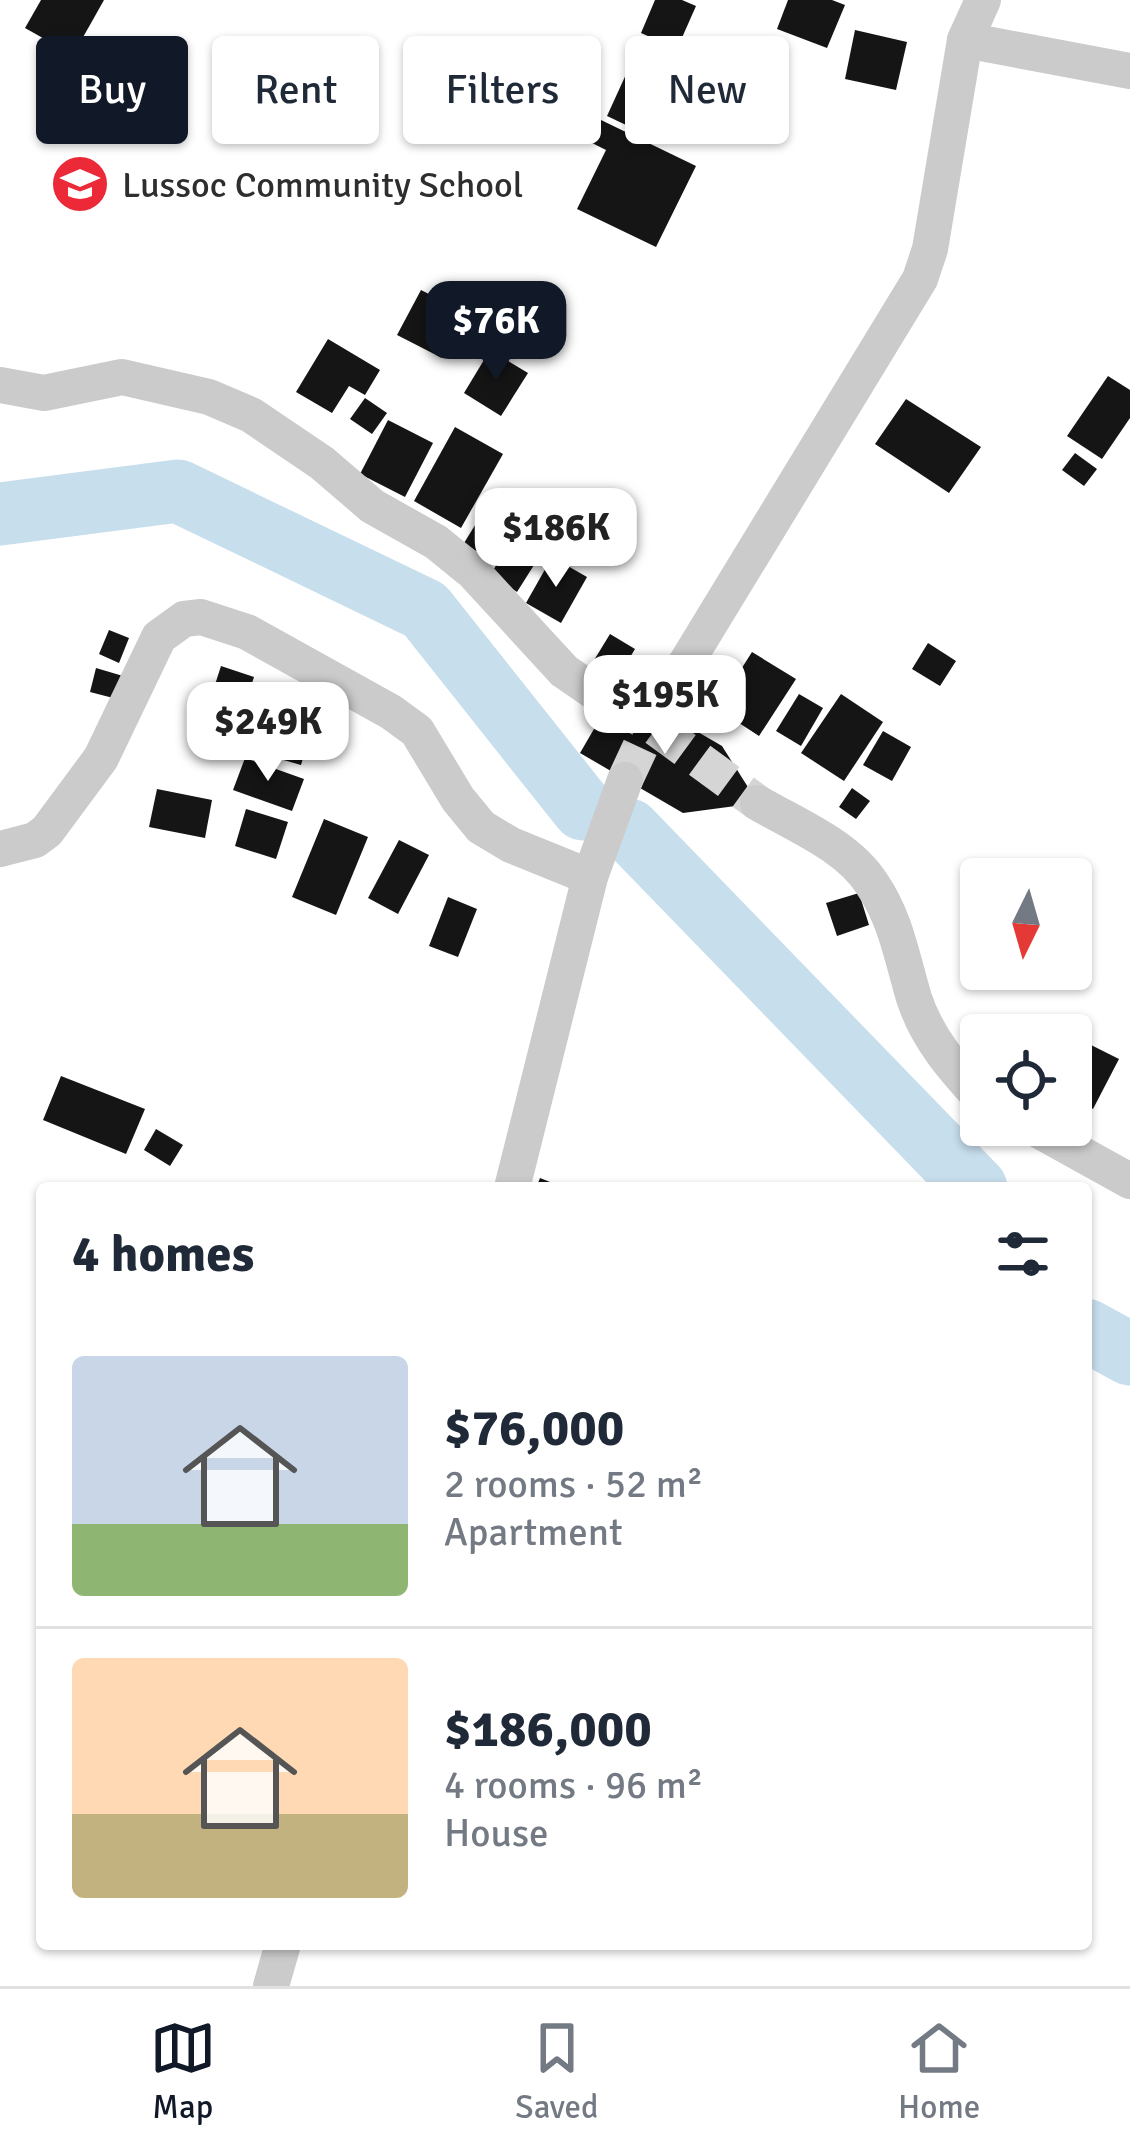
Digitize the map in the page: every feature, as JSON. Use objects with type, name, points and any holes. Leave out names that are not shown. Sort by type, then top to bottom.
[{"type":"street","points":[[658,709],[920,279],[930,249],[965,40],[983,0]]},
{"type":"street","points":[[965,40],[1130,71]]},
{"type":"street","points":[[0,385],[44,393],[122,377],[208,397],[251,415],[322,463],[373,506],[436,542],[473,572],[564,671],[610,702]]},
{"type":"street","points":[[0,849],[34,840],[58,818],[101,758],[159,637],[184,619],[201,617],[247,632],[391,712],[417,731],[458,799],[481,827],[590,878]]},
{"type":"street","points":[[514,1182],[590,878],[625,780]]},
{"type":"street","points":[[758,803],[833,846],[871,881],[898,934],[915,1002],[942,1056],[960,1075]]},
{"type":"street","points":[[1068,1146],[1130,1180]]},
{"type":"street","points":[[271,1986],[281,1950]]},
{"type":"building","points":[[41,0],[104,0],[84,36],[39,36],[25,28]]},
{"type":"building","points":[[655,0],[682,0],[696,6],[683,36],[641,33]]},
{"type":"building","points":[[788,0],[832,0],[845,5],[827,48],[777,29]]},
{"type":"building","points":[[855,30],[907,42],[896,90],[845,79]]},
{"type":"building","points":[[625,77],[625,124],[607,116]]},
{"type":"building","points":[[601,120],[625,132],[625,144],[651,144],[696,166],[656,247],[577,209],[606,150],[594,144],[601,144]]},
{"type":"building","points":[[421,290],[466,313],[442,358],[397,335]]},
{"type":"building","points":[[328,339],[380,370],[365,395],[349,386],[332,413],[296,392]]},
{"type":"building","points":[[490,350],[528,373],[501,416],[464,393]]},
{"type":"building","points":[[1108,376],[1130,390],[1130,418],[1102,459],[1067,436]]},
{"type":"building","points":[[365,398],[387,413],[372,434],[350,419]]},
{"type":"building","points":[[906,399],[981,447],[949,493],[875,444]]},
{"type":"building","points":[[388,420],[433,443],[405,497],[360,474]]},
{"type":"building","points":[[455,427],[503,454],[461,528],[414,501]]},
{"type":"building","points":[[1075,453],[1097,469],[1084,486],[1062,470]]},
{"type":"building","points":[[485,509],[511,526],[490,560],[464,543]]},
{"type":"building","points":[[507,548],[534,565],[517,592],[490,575]]},
{"type":"building","points":[[552,557],[587,577],[561,623],[526,603]]},
{"type":"building","points":[[109,630],[129,638],[119,663],[99,654]]},
{"type":"building","points":[[610,634],[635,649],[613,686],[588,670]]},
{"type":"building","points":[[928,643],[956,661],[940,686],[912,669]]},
{"type":"building","points":[[752,652],[796,679],[759,736],[730,717],[724,726],[710,718]]},
{"type":"building","points":[[221,666],[254,677],[243,711],[210,700]]},
{"type":"building","points":[[96,668],[123,676],[117,699],[90,692]]},
{"type":"building","points":[[619,686],[722,746],[758,803],[683,813],[580,753]]},
{"type":"building","points":[[799,694],[823,708],[801,746],[776,731]]},
{"type":"building","points":[[841,694],[883,722],[844,781],[801,753]]},
{"type":"building","points":[[245,711],[311,731],[301,765],[235,746]]},
{"type":"building","points":[[883,731],[911,747],[892,781],[863,765]]},
{"type":"building","points":[[245,758],[304,779],[292,811],[233,790]]},
{"type":"building","points":[[852,788],[870,801],[856,819],[839,807]]},
{"type":"building","points":[[157,789],[212,800],[205,838],[149,827]]},
{"type":"building","points":[[246,809],[288,822],[276,859],[235,846]]},
{"type":"building","points":[[324,819],[368,837],[336,915],[292,897]]},
{"type":"building","points":[[399,840],[429,855],[398,914],[368,898]]},
{"type":"building","points":[[859,893],[869,925],[837,936],[826,903]]},
{"type":"building","points":[[448,897],[477,909],[458,957],[429,946]]},
{"type":"building","points":[[1092,1046],[1119,1059],[1092,1108]]},
{"type":"building","points":[[61,1076],[145,1109],[126,1154],[43,1120]]},
{"type":"building","points":[[156,1129],[183,1145],[170,1166],[144,1150]]},
{"type":"waterway","points":[[0,514],[178,491],[425,610],[583,809]]},
{"type":"waterway","points":[[629,830],[970,1182]]},
{"type":"waterway","points":[[1092,1333],[1130,1354]]},
{"type":"tunnel","points":[[609,702],[649,723],[758,803]]},
{"type":"tunnel","points":[[625,780],[658,709]]},
{"type":"place","name":"Lussoc Community School","points":[[80,184]]}]
